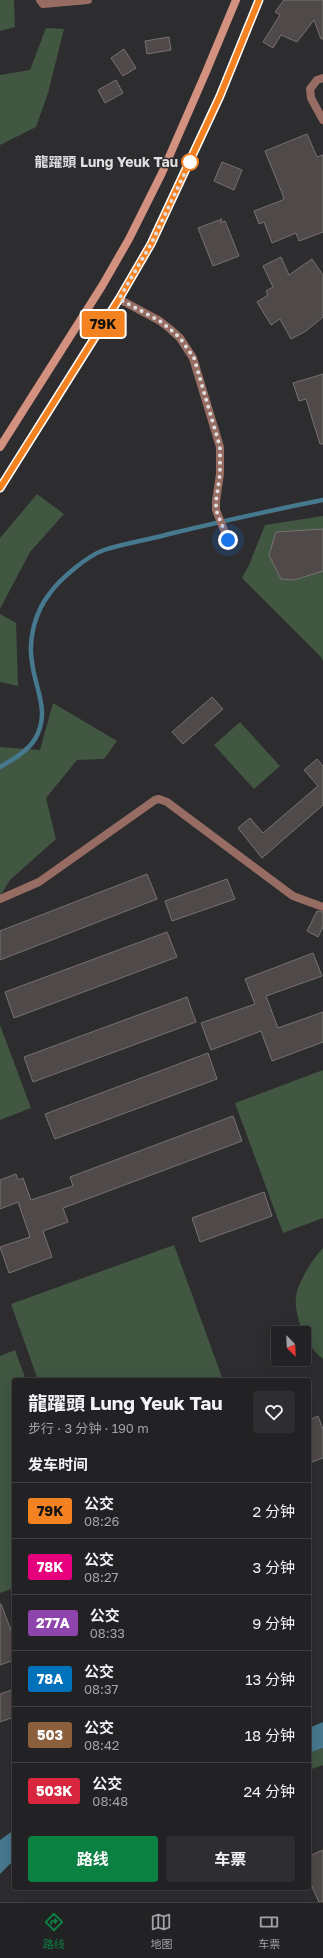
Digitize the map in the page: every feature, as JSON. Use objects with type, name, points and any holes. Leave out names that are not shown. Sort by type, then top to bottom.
[{"type":"main road","points":[[0,447],[102,286],[129,239],[162,173],[236,0]]},
{"type":"main road","points":[[0,488],[119,299],[151,244],[223,90],[259,0]]},
{"type":"street","points":[[40,0],[43,4],[88,0]]},
{"type":"street","points":[[323,78],[317,80],[310,89],[311,98],[323,120]]},
{"type":"street","points":[[119,299],[160,321],[180,338],[194,358],[220,447],[220,474],[217,489],[216,510],[228,540]]},
{"type":"street","points":[[0,899],[39,882],[144,807],[159,799],[167,802],[293,896],[323,908]]},
{"type":"green space","points":[[0,0],[14,0],[15,27],[0,31]]},
{"type":"green space","points":[[46,28],[64,29],[48,93],[36,127],[0,145],[0,75],[30,70]]},
{"type":"green space","points":[[37,494],[64,514],[30,552],[0,609],[0,538]]},
{"type":"green space","points":[[323,516],[323,661],[320,656],[242,578],[249,565],[265,525]]},
{"type":"green space","points":[[0,614],[16,623],[18,686],[0,682]]},
{"type":"green space","points":[[53,703],[117,741],[104,759],[77,760],[46,798],[56,839],[10,880],[0,896],[0,747],[40,750]]},
{"type":"green space","points":[[240,722],[280,766],[254,789],[214,745]]},
{"type":"green space","points":[[0,1025],[31,1108],[0,1120]]},
{"type":"green space","points":[[323,1070],[323,1218],[283,1233],[235,1103]]},
{"type":"green space","points":[[174,1245],[222,1378],[37,1378],[11,1304]]},
{"type":"green space","points":[[323,1248],[323,1359],[311,1347],[311,1326],[300,1326],[296,1304],[297,1290],[303,1277]]},
{"type":"green space","points":[[15,1350],[25,1378],[12,1378],[12,1589],[0,1593],[0,1356]]},
{"type":"green space","points":[[323,1748],[323,1765],[311,1769],[311,1752]]},
{"type":"water","points":[[323,1722],[323,1748],[311,1752],[311,1727]]},
{"type":"water","points":[[12,1831],[12,1862],[0,1874],[0,1840]]},
{"type":"building","points":[[284,0],[323,0],[323,39],[321,39],[314,20],[297,42],[281,35],[273,48],[263,42],[280,15],[275,12]]},
{"type":"building","points":[[169,37],[171,50],[147,54],[145,41]]},
{"type":"building","points":[[124,49],[136,68],[123,76],[111,58]]},
{"type":"building","points":[[116,80],[123,93],[105,103],[98,90]]},
{"type":"building","points":[[307,134],[317,157],[323,155],[323,232],[299,241],[296,233],[272,243],[264,222],[259,224],[254,211],[283,200],[284,198],[265,151]]},
{"type":"building","points":[[222,162],[242,170],[234,190],[214,181]]},
{"type":"building","points":[[222,219],[220,223],[225,221],[239,256],[213,266],[198,228]]},
{"type":"building","points":[[281,257],[289,275],[312,259],[323,275],[323,317],[306,331],[291,339],[280,319],[271,325],[257,302],[268,295],[266,291],[273,287],[263,266]]},
{"type":"building","points":[[323,374],[323,444],[320,444],[306,399],[299,401],[293,383]]},
{"type":"building","points":[[323,529],[323,571],[294,580],[281,579],[269,555],[276,532]]},
{"type":"building","points":[[212,697],[223,709],[183,744],[172,732]]},
{"type":"building","points":[[317,759],[323,766],[323,805],[262,858],[238,828],[250,818],[263,833],[318,786],[304,770]]},
{"type":"building","points":[[147,874],[157,899],[0,960],[0,931]]},
{"type":"building","points":[[227,879],[235,899],[172,921],[165,901]]},
{"type":"building","points":[[317,911],[323,912],[323,927],[318,937],[307,931]]},
{"type":"building","points":[[167,932],[177,957],[14,1018],[5,992]]},
{"type":"building","points":[[313,953],[322,976],[266,996],[278,1028],[323,1012],[323,1042],[272,1061],[261,1031],[211,1050],[201,1023],[255,1004],[245,979]]},
{"type":"building","points":[[187,997],[196,1022],[33,1082],[24,1057]]},
{"type":"building","points":[[208,1053],[217,1079],[55,1139],[45,1114]]},
{"type":"building","points":[[233,1116],[242,1141],[63,1208],[68,1222],[43,1231],[52,1257],[9,1273],[0,1247],[30,1237],[18,1202],[0,1209],[0,1180],[16,1174],[18,1180],[23,1178],[31,1200],[73,1186],[70,1177]]},
{"type":"building","points":[[264,1192],[272,1216],[200,1242],[192,1218]]},
{"type":"building","points":[[318,1416],[323,1429],[323,1458],[311,1462],[311,1419]]},
{"type":"building","points":[[1,1604],[12,1633],[12,1661],[0,1665]]},
{"type":"building","points":[[12,1690],[12,1718],[0,1722],[0,1694]]},
{"type":"building","points":[[323,1850],[323,1902],[319,1902],[311,1884],[311,1855]]},
{"type":"waterway","points":[[0,767],[19,755],[28,747],[35,739],[40,729],[42,710],[31,653],[32,635],[37,617],[45,600],[54,587],[74,568],[90,557],[104,550],[246,516],[323,500]]},
{"type":"bus line","name":"79K","points":[[0,488],[119,299],[151,244],[220,96],[259,0]]},
{"type":"place","name":"龍躍頭 Lung Yeuk Tau","points":[[190,162]]},
{"type":"route","points":[[190,162],[151,244],[119,299],[160,321],[180,338],[194,358],[220,447],[221,461],[216,510],[228,540]]}]
